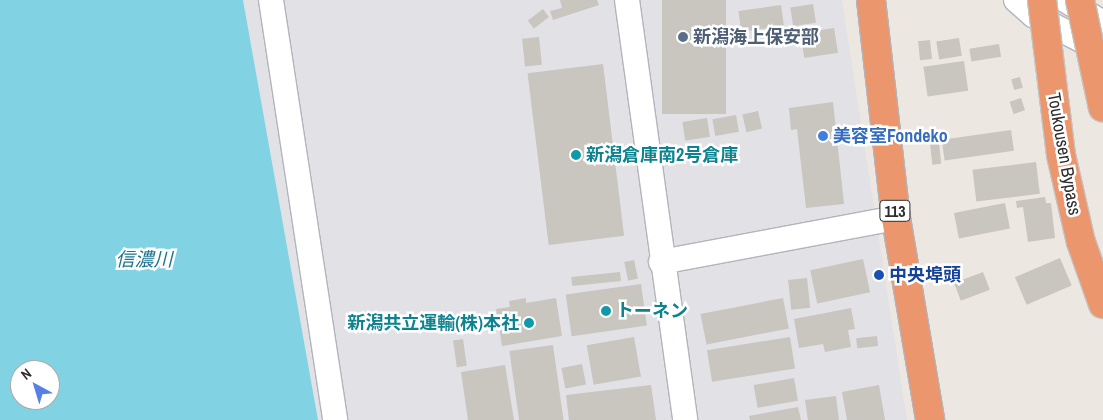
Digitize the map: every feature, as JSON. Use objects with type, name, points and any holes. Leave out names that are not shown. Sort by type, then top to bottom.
[{"type":"highway","name":"113","points":[[871,0],[896,218],[930,420]]},
{"type":"highway","name":"Toukousen Bypass","points":[[1042,0],[1061,155],[1081,242],[1103,304]]},
{"type":"highway","points":[[1080,0],[1103,108]]},
{"type":"street","points":[[271,0],[335,420]]},
{"type":"street","points":[[627,0],[661,262],[685,420]]},
{"type":"street","points":[[1016,0],[1033,15],[1083,41],[1103,42]]},
{"type":"street","points":[[1065,0],[1103,22]]},
{"type":"street","points":[[661,262],[896,218]]},
{"type":"shaded area","points":[[243,0],[842,0],[907,420],[318,420]]},
{"type":"water","name":"信濃川","points":[[0,0],[243,0],[318,420],[0,420]]},
{"type":"building","points":[[560,0],[597,0],[599,5],[553,20],[550,11],[562,8]]},
{"type":"building","points":[[662,0],[726,0],[726,114],[662,114]]},
{"type":"building","points":[[813,4],[816,23],[793,26],[790,8]]},
{"type":"building","points":[[781,5],[784,26],[741,32],[738,11]]},
{"type":"building","points":[[543,9],[549,17],[534,28],[528,20]]},
{"type":"building","points":[[834,28],[838,53],[804,58],[800,33]]},
{"type":"building","points":[[539,37],[542,65],[525,67],[522,39]]},
{"type":"building","points":[[959,38],[962,56],[939,59],[936,42]]},
{"type":"building","points":[[930,40],[932,59],[920,60],[918,41]]},
{"type":"building","points":[[999,44],[1001,57],[971,62],[969,49]]},
{"type":"building","points":[[964,61],[968,91],[928,96],[923,67]]},
{"type":"building","name":"新潟倉庫南2号倉庫","points":[[603,64],[624,236],[549,245],[528,73]]},
{"type":"building","points":[[1020,77],[1023,88],[1014,90],[1011,79]]},
{"type":"building","points":[[1021,98],[1025,110],[1014,114],[1010,102]]},
{"type":"building","points":[[833,102],[844,204],[806,208],[797,129],[791,130],[789,108]]},
{"type":"building","points":[[758,111],[762,129],[746,132],[742,115]]},
{"type":"building","points":[[736,115],[739,132],[715,136],[712,119]]},
{"type":"building","points":[[707,118],[710,137],[685,141],[682,122]]},
{"type":"building","points":[[1011,130],[1014,151],[945,161],[942,140]]},
{"type":"building","points":[[938,133],[941,164],[932,165],[929,134]]},
{"type":"building","points":[[1036,162],[1040,194],[976,202],[972,170]]},
{"type":"building","points":[[1045,197],[1046,203],[1051,203],[1055,238],[1028,242],[1023,207],[1017,208],[1016,201]]},
{"type":"building","points":[[1005,203],[1010,229],[959,238],[954,213]]},
{"type":"building","points":[[1060,258],[1072,286],[1027,305],[1015,277]]},
{"type":"building","points":[[863,259],[870,292],[817,303],[810,270]]},
{"type":"building","points":[[634,260],[638,279],[628,281],[624,262]]},
{"type":"building","points":[[620,272],[621,281],[572,286],[571,277]]},
{"type":"building","points":[[983,272],[990,290],[961,301],[954,283]]},
{"type":"building","points":[[807,278],[810,308],[791,310],[788,280]]},
{"type":"building","name":"トーネン","points":[[641,284],[647,326],[572,336],[566,295]]},
{"type":"building","name":"新潟共立運輸(株)本社","points":[[526,298],[526,303],[556,298],[562,336],[502,346],[496,309],[510,307],[509,301]]},
{"type":"building","points":[[783,298],[789,328],[706,344],[701,314]]},
{"type":"building","points":[[851,308],[855,329],[848,330],[851,347],[825,352],[823,344],[799,348],[794,319]]},
{"type":"building","points":[[877,336],[878,346],[857,348],[856,338]]},
{"type":"building","points":[[634,337],[641,376],[594,385],[587,345]]},
{"type":"building","points":[[790,337],[795,369],[712,382],[707,350]]},
{"type":"building","points":[[463,339],[467,366],[457,367],[453,340]]},
{"type":"building","points":[[553,345],[564,420],[519,420],[509,351]]},
{"type":"building","points":[[582,364],[586,385],[565,389],[561,368]]},
{"type":"building","points":[[505,365],[514,420],[468,420],[461,372]]},
{"type":"building","points":[[794,378],[798,401],[758,408],[754,385]]},
{"type":"building","points":[[651,385],[656,420],[569,420],[566,395]]},
{"type":"building","points":[[879,385],[885,420],[847,420],[842,392]]},
{"type":"building","points":[[836,396],[839,420],[808,420],[805,400]]},
{"type":"building","points":[[798,407],[801,420],[750,420],[749,416]]},
{"type":"place","name":"新潟海上保安部","points":[[683,37]]},
{"type":"place","name":"美容室Fondeko","points":[[823,136]]},
{"type":"place","name":"新潟倉庫南2号倉庫","points":[[576,155]]},
{"type":"place","name":"中央埠頭","points":[[879,275]]},
{"type":"place","name":"トーネン","points":[[606,311]]},
{"type":"place","name":"新潟共立運輸(株)本社","points":[[529,323]]}]
